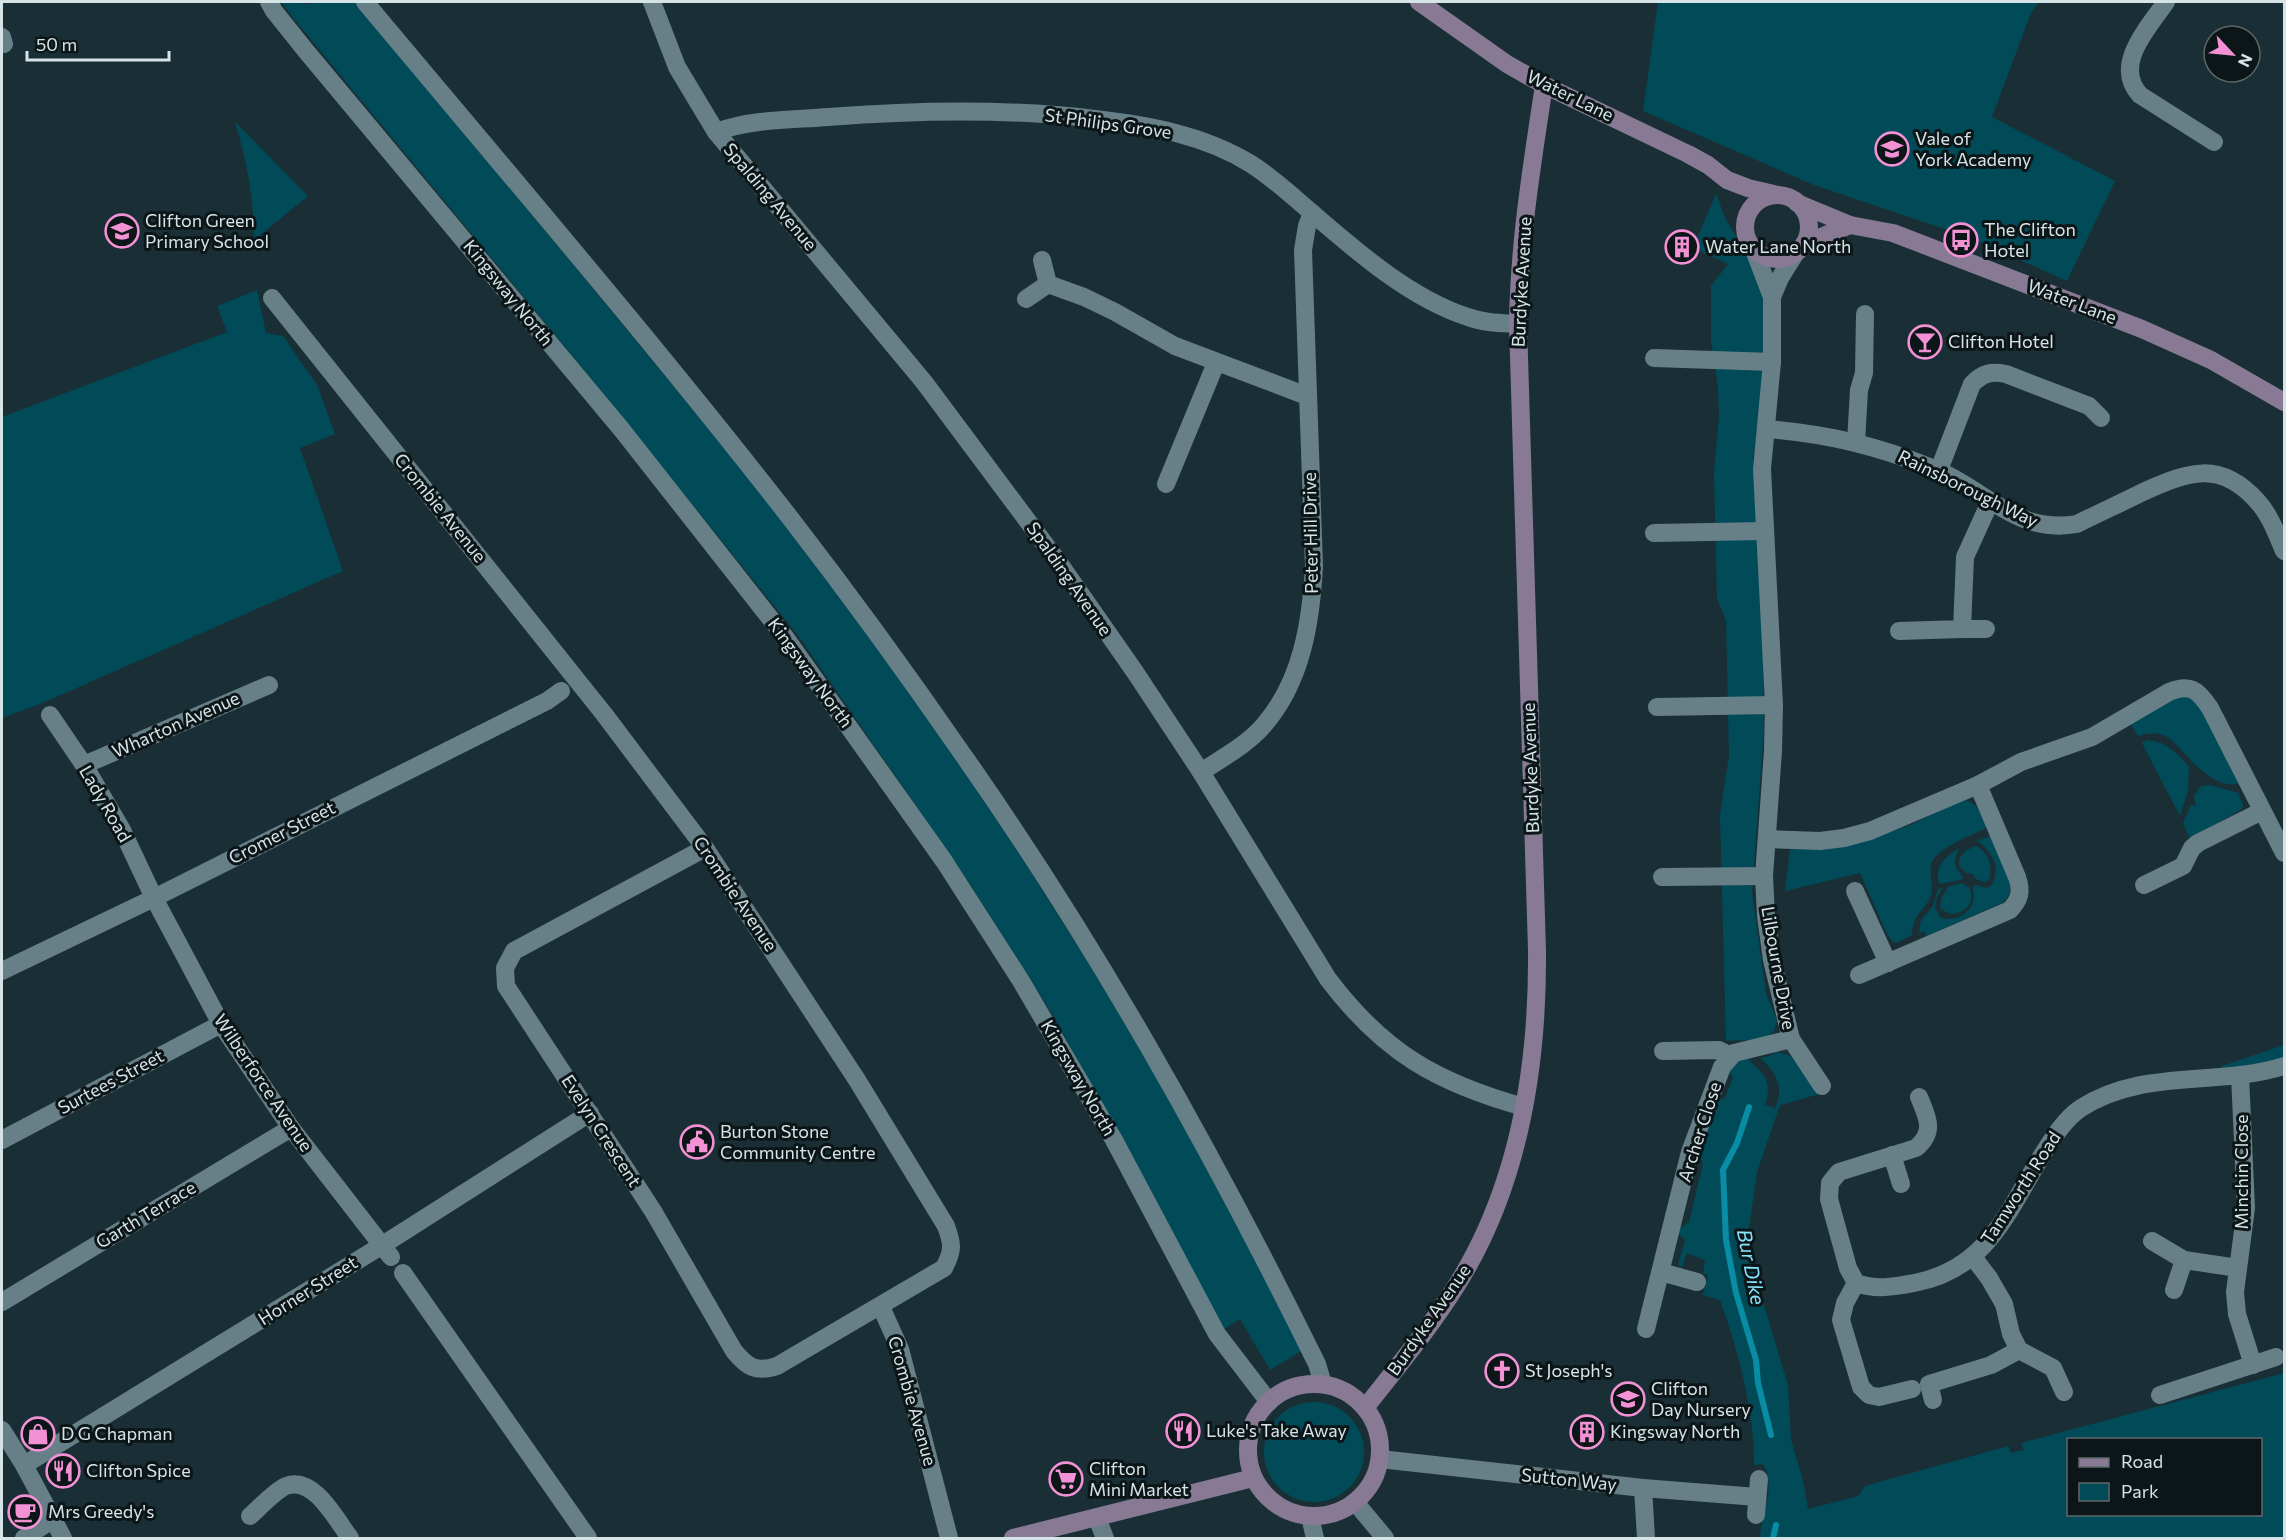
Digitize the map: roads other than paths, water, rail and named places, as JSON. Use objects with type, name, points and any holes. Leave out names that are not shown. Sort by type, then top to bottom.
[{"type":"street","name":"Kingsway North","points":[[269,2],[300,43],[622,430],[786,637],[944,861],[1021,981],[1114,1140],[1217,1334],[1269,1402]]},
{"type":"street","points":[[365,2],[674,372],[764,484],[859,609],[960,750],[1080,931],[1149,1046],[1256,1241],[1317,1364],[1323,1384]]},
{"type":"street","name":"Spalding Avenue","points":[[652,2],[677,67],[716,132],[924,382],[1072,581],[1201,772],[1328,979],[1354,1011],[1395,1049],[1458,1086],[1524,1107]]},
{"type":"street","name":"Water Lane","points":[[1419,2],[1507,64],[1544,85],[1688,154],[1708,165],[1727,180],[1778,195]]},
{"type":"street","points":[[2166,2],[2133,52],[2130,66],[2133,88],[2140,95],[2214,142]]},
{"type":"street","name":"Burdyke Avenue","points":[[1365,1407],[1435,1318],[1476,1251],[1506,1181],[1524,1107],[1533,1055],[1537,996],[1518,276],[1523,222],[1544,85]]},
{"type":"street","name":"St Philips Grove","points":[[716,132],[747,123],[895,112],[1001,111],[1129,123],[1177,133],[1218,147],[1250,164],[1362,254],[1423,296],[1470,318],[1495,323],[1518,324]]},
{"type":"street","name":"Water Lane","points":[[1727,180],[1737,198],[1745,226]]},
{"type":"street","points":[[1800,249],[1809,227],[1804,210],[1797,203],[1778,195],[1762,199],[1755,204],[1746,218],[1747,239],[1755,250],[1770,259],[1779,260],[1850,225]]},
{"type":"street","name":"Water Lane","points":[[1797,203],[1850,225],[1893,233],[2142,329],[2211,360],[2284,402]]},
{"type":"street","name":"Peter Hill Drive","points":[[1201,772],[1245,742],[1263,726],[1288,686],[1304,644],[1312,603],[1314,566],[1303,250],[1312,213]]},
{"type":"street","name":"Lilbourne Drive","points":[[1772,297],[1800,249]]},
{"type":"street","name":"Lilbourne Drive","points":[[1755,250],[1772,297],[1772,362],[1762,469],[1774,705],[1764,876],[1766,916],[1772,960],[1791,1040],[1821,1086]]},
{"type":"street","points":[[1042,260],[1048,284]]},
{"type":"street","points":[[1048,284],[1084,297],[1175,346],[1307,396]]},
{"type":"street","points":[[1026,299],[1048,284]]},
{"type":"street","name":"Crombie Avenue","points":[[272,298],[591,698],[705,849],[864,1091],[946,1226],[952,1241],[951,1255],[944,1268],[881,1307],[900,1349],[949,1539]]},
{"type":"street","points":[[1856,442],[1859,390],[1864,373],[1870,325]]},
{"type":"street","points":[[1654,358],[1772,362]]},
{"type":"street","points":[[1166,484],[1215,363]]},
{"type":"street","points":[[1939,470],[1972,384],[1980,375],[1993,372],[2006,374],[2089,406],[2101,418]]},
{"type":"street","name":"Rainsborough Way","points":[[1767,429],[1808,432],[1883,449],[1939,470],[2018,517],[2041,525],[2060,527],[2077,524],[2187,474],[2214,474],[2233,481],[2260,504],[2284,551]]},
{"type":"street","points":[[1962,629],[1965,556],[1990,502]]},
{"type":"street","points":[[1654,533],[1765,531]]},
{"type":"street","points":[[1899,631],[1986,629]]},
{"type":"street","name":"Wharton Avenue","points":[[84,765],[269,684]]},
{"type":"street","points":[[1767,839],[1820,841],[1870,831],[1977,785],[2021,762],[2092,737],[2180,687],[2194,689],[2203,696],[2284,853]]},
{"type":"street","name":"Cromer Street","points":[[2,971],[154,898],[547,701],[561,691]]},
{"type":"street","points":[[1657,707],[1774,705]]},
{"type":"street","name":"Lady Road","points":[[50,715],[84,765],[122,830],[154,898]]},
{"type":"street","points":[[1859,975],[2010,910],[2018,901],[2021,889],[2017,877],[1977,785]]},
{"type":"street","points":[[2144,885],[2183,866],[2198,843],[2262,811]]},
{"type":"street","name":"Evelyn Crescent","points":[[705,849],[514,951],[505,968],[506,986],[653,1211],[742,1361],[764,1370],[777,1366],[881,1307]]},
{"type":"street","points":[[1662,877],[1764,876]]},
{"type":"street","points":[[1855,891],[1888,963]]},
{"type":"street","name":"Wilberforce Avenue","points":[[154,898],[221,1024],[291,1128],[386,1252]]},
{"type":"street","name":"Surtees Street","points":[[2,1140],[221,1024]]},
{"type":"street","points":[[1663,1051],[1719,1050],[1731,1056],[1743,1049],[1791,1040]]},
{"type":"street","name":"Archer Close","points":[[1646,1329],[1690,1152],[1715,1082],[1722,1066],[1731,1056]]},
{"type":"street","name":"Tamworth Road","points":[[1856,1283],[1866,1287],[1887,1288],[1925,1281],[1951,1272],[1973,1257],[1992,1238],[2006,1219],[2057,1131],[2079,1109],[2111,1092],[2142,1083],[2240,1075],[2284,1066]]},
{"type":"street","name":"Minchin Close","points":[[2240,1075],[2246,1208],[2235,1292],[2237,1314],[2253,1365]]},
{"type":"street","points":[[1911,1389],[1880,1398],[1869,1395],[1861,1387],[1841,1320],[1845,1303],[1856,1283],[1848,1268],[1828,1199],[1830,1183],[1839,1172],[1916,1148],[1924,1142],[1929,1132],[1928,1120],[1919,1097]]},
{"type":"street","name":"Horner Street","points":[[24,1466],[386,1252],[590,1113]]},
{"type":"street","name":"Garth Terrace","points":[[2,1302],[291,1128]]},
{"type":"street","points":[[1892,1155],[1901,1184]]},
{"type":"street","points":[[2152,1241],[2184,1260],[2238,1268]]},
{"type":"street","points":[[1973,1257],[2004,1304],[2011,1334],[2019,1350],[2052,1368],[2064,1392]]},
{"type":"street","points":[[2174,1290],[2184,1260]]},
{"type":"street","points":[[1661,1272],[1697,1281]]},
{"type":"street","points":[[403,1273],[588,1539]]},
{"type":"street","points":[[1933,1401],[1929,1384],[1991,1365],[2019,1350]]},
{"type":"street","points":[[2160,1395],[2276,1357]]},
{"type":"street","points":[[1323,1384],[1351,1395],[1365,1407],[1377,1426],[1380,1459],[1373,1481],[1355,1502],[1335,1514],[1310,1517],[1282,1508],[1264,1494],[1253,1478],[1248,1448],[1253,1425],[1269,1402],[1287,1390],[1300,1385],[1323,1384]]},
{"type":"street","points":[[2,1430],[63,1539]]},
{"type":"street","name":"Sutton Way","points":[[1380,1459],[1643,1488],[1757,1497]]},
{"type":"street","points":[[1013,1539],[1253,1478]]},
{"type":"street","points":[[250,1516],[287,1486],[299,1485],[313,1489],[350,1539]]},
{"type":"street","points":[[1643,1488],[1646,1539]]},
{"type":"street","points":[[1355,1502],[1385,1539]]},
{"type":"street","points":[[1310,1517],[1315,1539]]},
{"type":"street","points":[[1097,1518],[1105,1539]]},
{"type":"street","points":[[24,1539],[52,1520]]},
{"type":"waterway","name":"Bur Dike","points":[[1749,1107],[1737,1143],[1723,1170],[1726,1240],[1736,1293],[1756,1360],[1758,1383],[1771,1435]]},
{"type":"waterway","name":"Bur Dike","points":[[1773,1538],[1776,1525]]},
{"type":"place","name":"Vale of York Academy","points":[[1892,149]]},
{"type":"place","name":"Clifton Green Primary School","points":[[122,231]]},
{"type":"place","name":"The Clifton Hotel","points":[[1961,240]]},
{"type":"place","name":"Water Lane North","points":[[1682,247]]},
{"type":"place","name":"Clifton Hotel","points":[[1925,342]]},
{"type":"place","name":"Burton Stone Community Centre","points":[[697,1142]]},
{"type":"place","name":"St Joseph's","points":[[1502,1371]]},
{"type":"place","name":"Clifton Day Nursery","points":[[1628,1399]]},
{"type":"place","name":"Luke's Take Away","points":[[1183,1431]]},
{"type":"place","name":"Kingsway North","points":[[1587,1432]]},
{"type":"place","name":"D G Chapman","points":[[38,1434]]},
{"type":"place","name":"Clifton Spice","points":[[63,1471]]},
{"type":"place","name":"Clifton Mini Market","points":[[1066,1479]]},
{"type":"place","name":"Mrs Greedy's","points":[[25,1512]]}]
